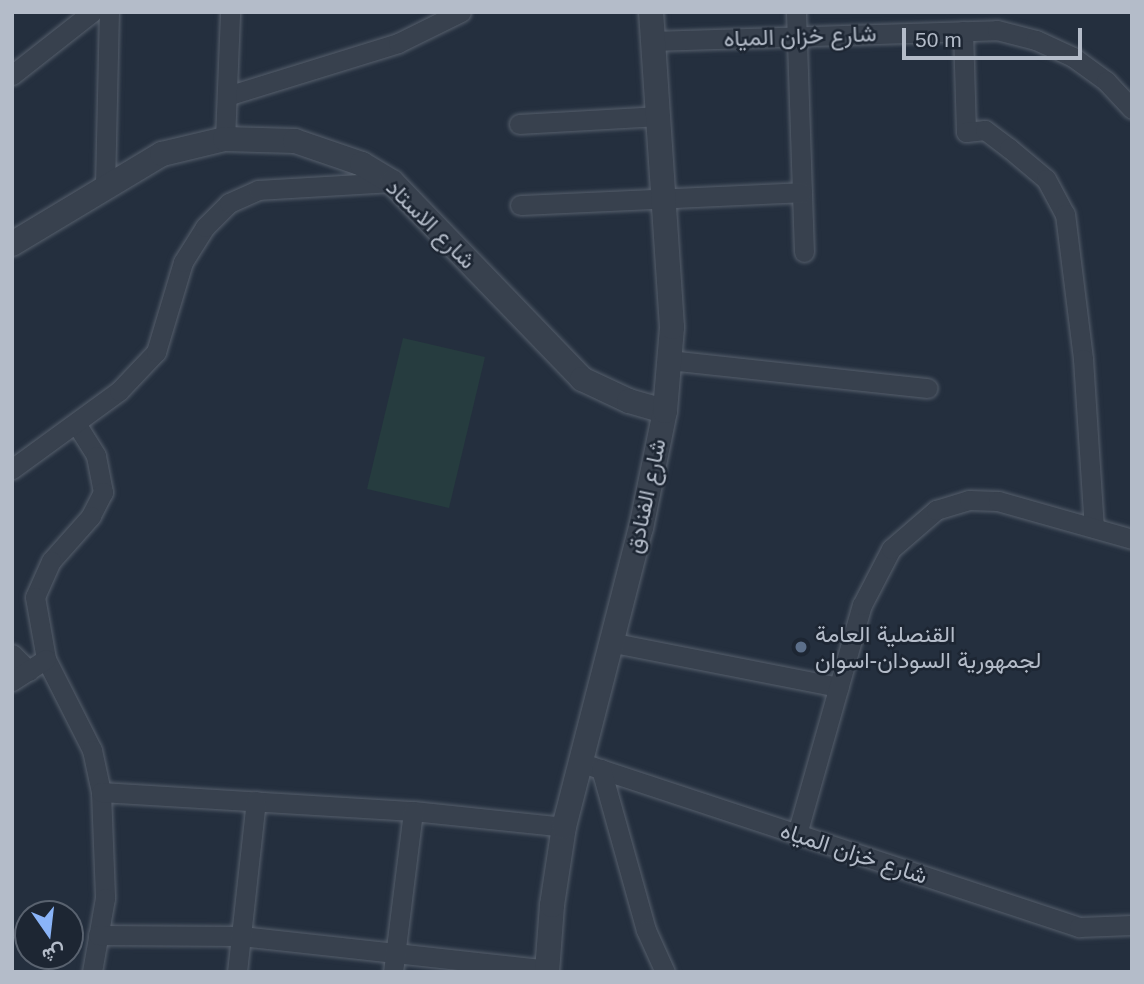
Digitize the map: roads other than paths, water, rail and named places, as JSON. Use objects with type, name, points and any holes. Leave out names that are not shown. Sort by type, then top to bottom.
[{"type":"street","points":[[105,186],[109,12]]},
{"type":"street","points":[[225,139],[230,12]]},
{"type":"street","points":[[227,96],[398,43],[461,12]]},
{"type":"street","name":"شارع الفنادق","points":[[547,971],[564,827],[590,765],[609,642],[641,528],[664,411],[672,327],[651,12]]},
{"type":"street","points":[[796,12],[804,252]]},
{"type":"street","points":[[12,75],[82,15]]},
{"type":"street","name":"شارع خزان المياه","points":[[652,41],[997,30],[1036,40],[1084,65],[1132,108]]},
{"type":"street","points":[[963,31],[966,132],[985,130],[1046,179],[1065,215],[1083,359],[1094,528]]},
{"type":"street","points":[[519,124],[659,116]]},
{"type":"street","name":"شارع الاستاد","points":[[12,244],[162,154],[225,139],[260,138],[318,147],[362,164],[392,182],[582,379],[629,401],[664,411]]},
{"type":"street","points":[[12,469],[78,425],[119,391],[156,352],[183,262],[205,228],[229,203],[258,190],[392,182]]},
{"type":"street","points":[[520,205],[802,192]]},
{"type":"street","points":[[669,360],[927,388]]},
{"type":"street","points":[[78,425],[96,456],[104,478],[103,492],[91,516],[40,579],[35,597],[46,659],[92,750],[101,792],[105,898],[92,972]]},
{"type":"street","points":[[797,834],[862,605],[891,550],[936,510],[969,500],[998,500],[1132,539]]},
{"type":"street","points":[[609,642],[839,687]]},
{"type":"street","points":[[12,654],[21,676],[46,659]]},
{"type":"street","points":[[590,765],[646,930],[665,972]]},
{"type":"street","name":"شارع خزان المياه","points":[[590,765],[1079,927],[1132,925]]},
{"type":"street","points":[[101,792],[414,811],[564,827]]},
{"type":"street","points":[[237,972],[256,801]]},
{"type":"street","points":[[394,964],[414,811]]},
{"type":"street","points":[[98,935],[241,936],[394,964],[547,971]]},
{"type":"place","name":"القنصلية العامة لجمهورية السودان-اسوان","points":[[801,647]]}]
